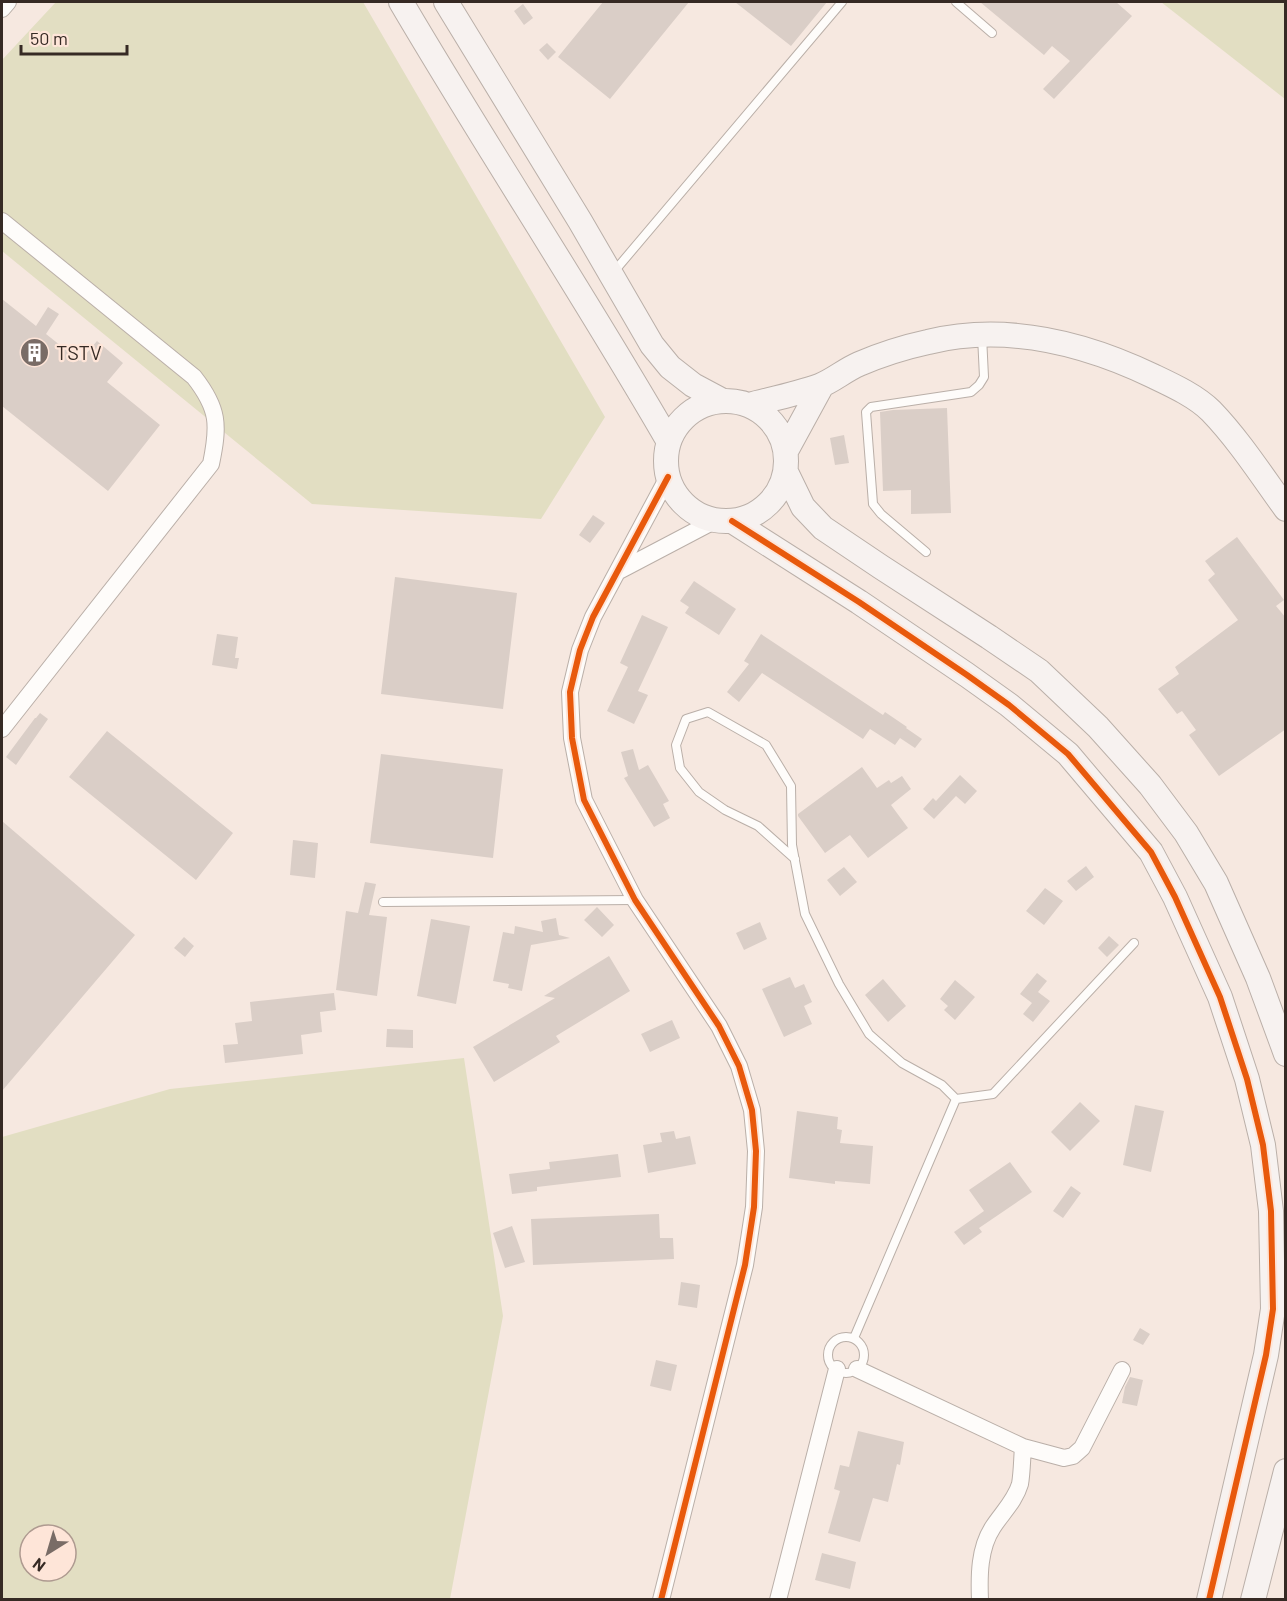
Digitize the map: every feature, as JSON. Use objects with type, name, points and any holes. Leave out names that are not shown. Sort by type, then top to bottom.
[{"type":"street","points":[[2,9],[8,2]]},
{"type":"street","points":[[401,2],[669,442]]},
{"type":"street","points":[[446,2],[652,345],[670,367],[693,385],[723,401]]},
{"type":"street","points":[[2,221],[194,377],[207,393],[217,427],[211,464],[2,729]]},
{"type":"street","points":[[749,405],[822,385],[858,364],[928,342],[982,335],[1040,338],[1089,349],[1133,366],[1177,387],[1209,410],[1239,445],[1286,509]]},
{"type":"street","points":[[617,572],[724,521],[751,516],[767,506],[779,491],[786,462],[822,385]]},
{"type":"street","points":[[1209,1599],[1266,1355],[1273,1309],[1271,1211],[1263,1145],[1247,1079],[1220,997],[1175,897],[1151,852],[1068,754],[1009,705],[859,602],[724,521],[700,515],[676,494],[668,477],[666,460],[669,442],[677,426],[689,413],[705,404],[723,401],[749,405],[766,416],[779,432],[786,462],[803,507],[824,528],[1039,671],[1098,726],[1150,785],[1186,833],[1216,883],[1258,978],[1286,1053]]},
{"type":"street","points":[[661,1599],[745,1265],[754,1207],[756,1151],[752,1110],[739,1066],[719,1026],[635,900],[585,800],[572,738],[570,692],[580,650],[593,617],[668,477]]},
{"type":"street","points":[[778,1599],[837,1369]]},
{"type":"street","points":[[857,1369],[1023,1447],[1064,1458],[1072,1456],[1082,1448],[1122,1370]]},
{"type":"street","points":[[980,1599],[979,1578],[984,1544],[1020,1484],[1023,1447]]},
{"type":"street","points":[[1253,1599],[1286,1471]]},
{"type":"lane","points":[[611,275],[842,2]]},
{"type":"lane","points":[[956,2],[992,33]]},
{"type":"lane","points":[[926,552],[881,514],[873,504],[867,412],[871,407],[971,392],[980,385],[984,377],[982,335]]},
{"type":"lane","points":[[795,859],[758,826],[725,810],[699,792],[680,768],[676,745],[686,719],[708,712],[766,745],[792,786],[792,845],[795,859],[805,914],[839,984],[869,1034],[902,1063],[942,1085],[956,1099]]},
{"type":"lane","points":[[383,902],[635,900]]},
{"type":"lane","points":[[956,1099],[993,1094],[1134,944]]},
{"type":"lane","points":[[854,1338],[956,1099]]},
{"type":"lane","points":[[842,1337],[854,1338],[863,1347],[861,1365],[851,1372],[837,1369],[828,1356],[832,1344],[842,1337]]},
{"type":"shaded area","points":[[56,2],[363,2],[605,417],[541,519],[312,504],[2,251],[2,60]]},
{"type":"shaded area","points":[[1161,2],[1285,2],[1285,99]]},
{"type":"shaded area","points":[[464,1058],[503,1316],[450,1599],[2,1599],[2,1137],[170,1089]]},
{"type":"building","points":[[603,2],[689,2],[610,99],[558,57]]},
{"type":"building","points":[[735,2],[827,2],[791,46]]},
{"type":"building","points":[[980,2],[1116,2],[1132,16],[1054,99],[1043,89],[1070,61],[1052,46],[1044,55]]},
{"type":"building","points":[[523,4],[533,18],[524,25],[514,11]]},
{"type":"building","points":[[547,43],[556,52],[548,60],[539,50]]},
{"type":"building","name":"TSTV","points":[[2,299],[36,326],[48,307],[59,314],[46,334],[80,361],[97,341],[123,363],[107,382],[160,425],[108,491],[2,406]]},
{"type":"building","points":[[947,408],[951,513],[911,514],[911,490],[883,491],[880,412]]},
{"type":"building","points":[[844,435],[849,463],[835,465],[830,438]]},
{"type":"building","points":[[593,515],[605,523],[590,543],[579,535]]},
{"type":"building","points":[[1237,537],[1284,600],[1276,606],[1286,618],[1286,729],[1219,776],[1189,735],[1196,730],[1182,711],[1177,714],[1158,689],[1179,674],[1175,667],[1238,620],[1208,580],[1215,574],[1205,561]]},
{"type":"building","points":[[395,577],[517,593],[503,709],[381,694]]},
{"type":"building","points":[[694,581],[736,609],[719,635],[685,613],[689,607],[680,601]]},
{"type":"building","points":[[642,615],[668,627],[638,691],[648,695],[634,724],[607,711],[628,667],[620,663]]},
{"type":"building","points":[[217,634],[238,637],[235,658],[239,658],[237,669],[212,665]]},
{"type":"building","points":[[761,634],[883,715],[885,712],[922,739],[915,748],[900,738],[895,745],[870,729],[863,739],[762,673],[739,702],[727,692],[749,664],[744,661]]},
{"type":"building","points":[[40,713],[48,719],[16,765],[6,757]]},
{"type":"building","points":[[107,731],[233,833],[196,880],[69,777]]},
{"type":"building","points":[[633,749],[639,770],[648,765],[669,801],[663,804],[670,818],[654,827],[624,778],[628,776],[621,752]]},
{"type":"building","points":[[381,754],[503,769],[493,858],[370,843]]},
{"type":"building","points":[[862,767],[877,788],[889,780],[891,783],[902,776],[911,789],[891,805],[908,828],[868,858],[850,835],[825,853],[798,814]]},
{"type":"building","points":[[960,775],[977,791],[965,804],[956,796],[934,819],[923,809],[933,798],[936,801]]},
{"type":"building","points":[[2,821],[135,935],[2,1091]]},
{"type":"building","points":[[293,840],[318,843],[315,878],[290,875]]},
{"type":"building","points":[[1086,866],[1094,877],[1076,891],[1067,881]]},
{"type":"building","points":[[844,867],[857,882],[840,896],[827,880]]},
{"type":"building","points":[[365,882],[376,884],[369,915],[387,917],[377,996],[336,990],[346,911],[358,913]]},
{"type":"building","points":[[1045,888],[1063,901],[1044,925],[1026,911]]},
{"type":"building","points":[[597,907],[614,925],[602,937],[584,920]]},
{"type":"building","points":[[556,918],[559,935],[570,938],[531,945],[522,991],[508,988],[509,984],[493,981],[503,932],[514,934],[515,926],[543,932],[541,921]]},
{"type":"building","points":[[431,919],[470,926],[456,1004],[417,996]]},
{"type":"building","points":[[760,922],[767,939],[744,950],[736,933]]},
{"type":"building","points":[[1109,936],[1119,945],[1107,957],[1098,948]]},
{"type":"building","points":[[184,937],[194,946],[185,957],[174,948]]},
{"type":"building","points":[[609,956],[630,991],[556,1036],[560,1042],[494,1082],[473,1047],[555,998],[544,996]]},
{"type":"building","points":[[1037,973],[1047,981],[1038,992],[1050,1001],[1033,1022],[1023,1014],[1032,1003],[1020,994]]},
{"type":"building","points":[[790,977],[795,988],[804,984],[812,1002],[804,1006],[812,1024],[784,1037],[762,989]]},
{"type":"building","points":[[883,979],[906,1006],[888,1022],[865,995]]},
{"type":"building","points":[[955,980],[975,997],[955,1020],[944,1010],[948,1006],[940,999]]},
{"type":"building","points":[[334,993],[336,1010],[320,1012],[322,1032],[301,1035],[303,1054],[225,1063],[223,1045],[238,1044],[235,1023],[252,1021],[250,1002]]},
{"type":"building","points":[[672,1020],[680,1038],[650,1052],[641,1034]]},
{"type":"building","points":[[387,1029],[413,1030],[413,1048],[386,1047]]},
{"type":"building","points":[[1080,1102],[1100,1121],[1070,1151],[1051,1132]]},
{"type":"building","points":[[1135,1105],[1164,1111],[1151,1172],[1123,1165]]},
{"type":"building","points":[[797,1111],[838,1117],[837,1129],[842,1130],[840,1143],[873,1146],[870,1184],[835,1181],[835,1184],[789,1178]]},
{"type":"building","points":[[674,1131],[676,1139],[690,1136],[696,1164],[648,1173],[643,1145],[662,1142],[660,1133]]},
{"type":"building","points":[[618,1154],[621,1177],[537,1187],[537,1191],[512,1194],[509,1174],[550,1169],[549,1162]]},
{"type":"building","points":[[1010,1162],[1032,1192],[979,1228],[982,1232],[964,1245],[954,1232],[984,1211],[969,1190]]},
{"type":"building","points":[[1071,1186],[1081,1193],[1063,1218],[1053,1211]]},
{"type":"building","points":[[659,1214],[660,1238],[673,1238],[674,1259],[533,1265],[531,1219]]},
{"type":"building","points":[[512,1226],[525,1262],[505,1268],[493,1233]]},
{"type":"building","points":[[681,1282],[700,1285],[697,1308],[678,1305]]},
{"type":"building","points":[[1140,1328],[1150,1334],[1143,1345],[1133,1340]]},
{"type":"building","points":[[656,1360],[677,1365],[671,1391],[650,1386]]},
{"type":"building","points":[[1130,1377],[1143,1380],[1137,1406],[1122,1403],[1125,1387]]},
{"type":"building","points":[[858,1431],[904,1442],[900,1465],[897,1464],[888,1502],[873,1498],[860,1542],[828,1533],[840,1491],[834,1489],[840,1465],[849,1467]]},
{"type":"building","points":[[822,1553],[856,1562],[850,1589],[815,1580]]},
{"type":"cycle path","points":[[661,1600],[745,1265],[754,1207],[756,1151],[752,1110],[739,1066],[719,1026],[635,900],[584,800],[572,738],[570,692],[580,650],[593,617],[668,477]]},
{"type":"cycle path","points":[[732,521],[859,602],[967,675],[1009,705],[1068,754],[1151,852],[1175,897],[1220,997],[1247,1079],[1263,1145],[1271,1211],[1273,1309],[1266,1355],[1209,1600]]},
{"type":"place","name":"TSTV","points":[[35,352]]}]
